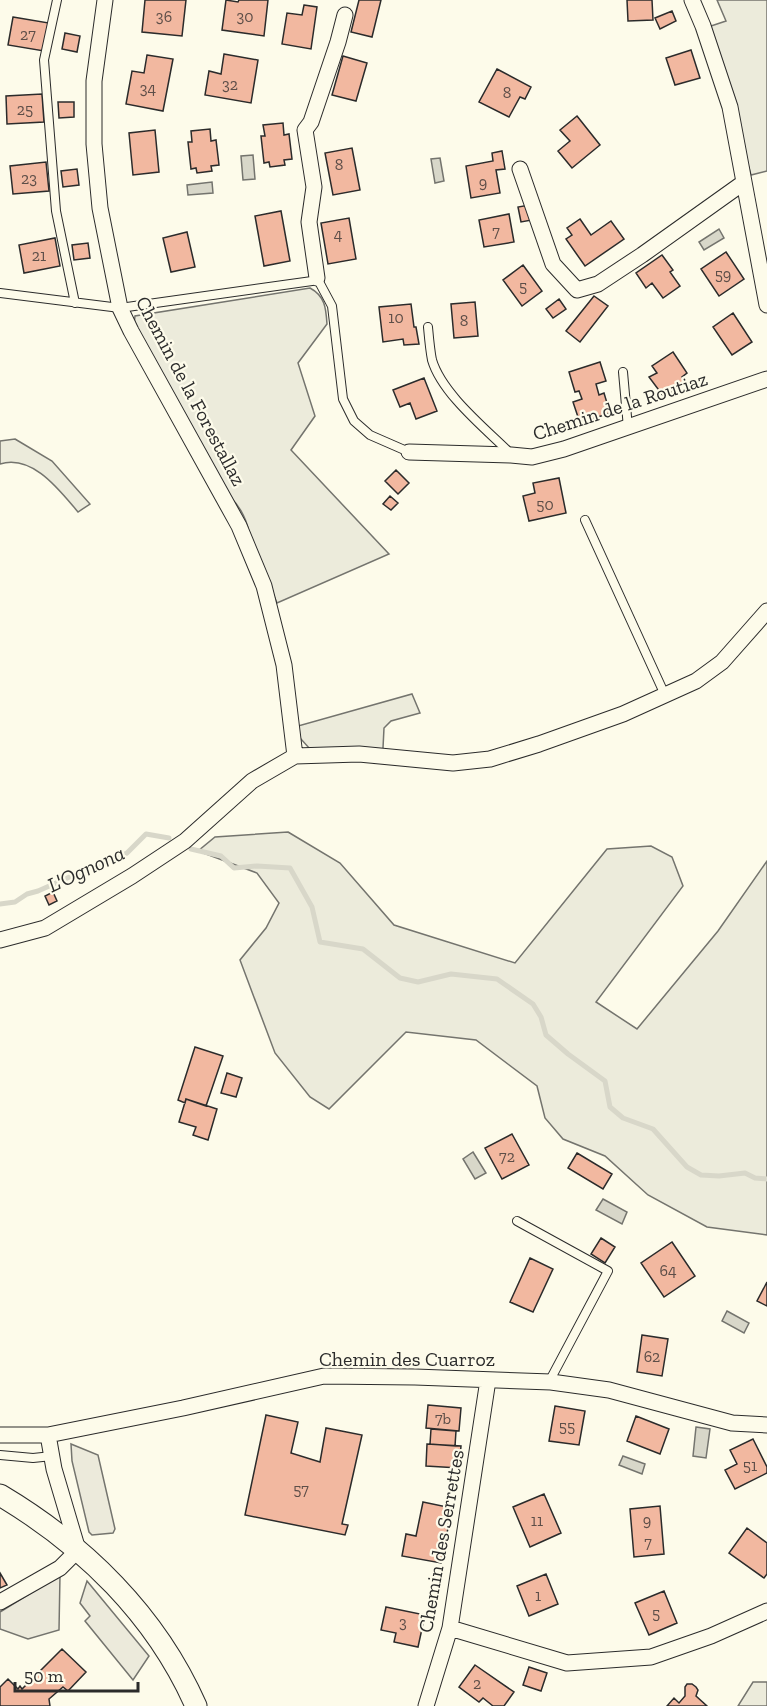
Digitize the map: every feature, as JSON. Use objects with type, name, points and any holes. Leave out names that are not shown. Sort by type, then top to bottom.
[{"type":"street","name":"Chemin de la Forestallaz","points":[[105,0],[93,81],[94,144],[100,208],[120,308],[131,332],[239,526],[264,586],[284,664],[295,756]]},
{"type":"street","points":[[692,0],[730,107],[767,305]]},
{"type":"street","name":"Chemin de la Routiaz","points":[[317,278],[309,222],[314,188],[305,130],[311,122],[345,15]]},
{"type":"street","points":[[520,169],[553,264],[577,290],[598,284],[743,183]]},
{"type":"street","name":"Chemin de la Routiaz","points":[[409,452],[512,454],[532,458],[628,428],[767,379]]},
{"type":"street","points":[[0,940],[45,928],[132,876],[185,842],[252,781],[295,756],[359,754],[453,763],[490,759],[539,744],[623,714],[696,681],[722,662],[767,611]]},
{"type":"street","name":"Chemin des Cuarroz","points":[[0,1435],[48,1435],[183,1408],[324,1376],[549,1382],[609,1390],[732,1423],[767,1425]]},
{"type":"street","name":"Chemin des Serrettes","points":[[426,1706],[450,1628],[488,1380]]},
{"type":"street","points":[[48,1435],[78,1550]]},
{"type":"street","points":[[0,1495],[46,1524],[103,1572],[137,1609],[174,1663],[196,1706]]},
{"type":"street","points":[[0,1602],[60,1568],[78,1550]]},
{"type":"street","points":[[450,1628],[567,1663],[651,1657],[711,1636],[767,1611]]},
{"type":"lane","points":[[57,0],[44,60],[56,211],[75,303]]},
{"type":"lane","points":[[0,293],[120,308],[236,293],[312,281],[317,278]]},
{"type":"lane","name":"Chemin de la Routiaz","points":[[317,278],[332,306],[343,399],[354,421],[370,435],[409,452]]},
{"type":"lane","points":[[428,327],[433,361],[441,377],[456,398],[512,454]]},
{"type":"lane","points":[[622,372],[628,428]]},
{"type":"lane","points":[[585,520],[665,695]]},
{"type":"lane","points":[[517,1221],[608,1271],[549,1382]]},
{"type":"lane","points":[[0,1455],[33,1458],[52,1456]]},
{"type":"shaded area","points":[[717,0],[767,0],[767,171],[751,175],[708,27],[726,21]]},
{"type":"shaded area","points":[[253,155],[255,179],[243,180],[241,156]]},
{"type":"shaded area","points":[[440,158],[444,181],[435,183],[431,159]]},
{"type":"shaded area","points":[[212,182],[213,193],[188,195],[187,185]]},
{"type":"shaded area","points":[[719,229],[724,238],[704,250],[699,242]]},
{"type":"shaded area","points":[[310,288],[319,295],[324,303],[327,324],[298,363],[315,416],[291,450],[389,554],[277,603],[249,536],[243,515],[230,497],[134,325],[135,316]]},
{"type":"shaded area","points":[[15,439],[52,461],[90,504],[78,512],[45,476],[34,469],[12,462],[0,464],[0,441]]},
{"type":"shaded area","points":[[412,694],[420,713],[391,721],[384,728],[383,748],[380,752],[310,749],[300,738],[298,726]]},
{"type":"shaded area","points":[[288,832],[340,863],[394,925],[515,963],[607,849],[651,846],[672,857],[683,886],[596,1002],[637,1029],[718,931],[767,861],[767,1235],[707,1227],[648,1195],[605,1156],[563,1139],[545,1118],[537,1086],[476,1040],[406,1032],[329,1109],[310,1097],[275,1053],[240,960],[266,928],[279,903],[257,873],[198,851],[215,837]]},
{"type":"shaded area","points":[[473,1152],[486,1173],[475,1179],[463,1159]]},
{"type":"shaded area","points":[[603,1199],[627,1212],[622,1224],[596,1210]]},
{"type":"shaded area","points":[[727,1311],[749,1323],[744,1333],[722,1321]]},
{"type":"shaded area","points":[[696,1427],[710,1429],[706,1458],[693,1456]]},
{"type":"shaded area","points":[[71,1444],[98,1455],[115,1529],[113,1533],[92,1535],[89,1532],[72,1461]]},
{"type":"shaded area","points":[[623,1456],[645,1464],[642,1474],[619,1465]]},
{"type":"shaded area","points":[[60,1575],[59,1630],[28,1639],[0,1629],[0,1612]]},
{"type":"shaded area","points":[[87,1581],[149,1656],[133,1680],[85,1621],[90,1616],[80,1603]]},
{"type":"shaded area","points":[[753,1682],[767,1682],[767,1706],[738,1706]]},
{"type":"building","points":[[145,0],[186,0],[182,36],[142,32]]},
{"type":"building","points":[[226,0],[238,2],[239,0],[268,0],[264,36],[222,30]]},
{"type":"building","points":[[359,0],[381,0],[372,37],[351,32]]},
{"type":"building","points":[[627,0],[652,0],[653,20],[628,21]]},
{"type":"building","points":[[304,5],[317,7],[311,49],[282,44],[287,13],[302,15]]},
{"type":"building","points":[[672,11],[676,21],[660,29],[655,18]]},
{"type":"building","points":[[13,17],[49,23],[44,51],[8,45]]},
{"type":"building","points":[[65,33],[80,36],[77,52],[62,49]]},
{"type":"building","points":[[691,50],[700,78],[675,85],[666,58]]},
{"type":"building","points":[[224,54],[258,60],[251,103],[205,95],[209,71],[221,74]]},
{"type":"building","points":[[147,55],[173,59],[163,111],[126,104],[132,71],[144,73]]},
{"type":"building","points":[[343,56],[367,63],[356,101],[332,95]]},
{"type":"building","points":[[497,69],[531,87],[525,99],[520,97],[509,117],[479,102]]},
{"type":"building","points":[[42,94],[44,122],[7,124],[6,96]]},
{"type":"building","points":[[58,102],[74,102],[74,117],[59,118]]},
{"type":"building","points":[[577,116],[600,145],[572,168],[558,151],[570,141],[560,130]]},
{"type":"building","points":[[283,123],[284,135],[289,134],[292,159],[284,160],[285,165],[270,167],[269,162],[264,163],[261,136],[265,136],[263,125]]},
{"type":"building","points":[[210,129],[211,141],[216,140],[219,165],[211,166],[212,171],[197,173],[196,168],[191,169],[188,142],[192,142],[191,131]]},
{"type":"building","points":[[155,130],[159,172],[133,175],[129,133]]},
{"type":"building","points":[[352,148],[360,190],[333,195],[325,153]]},
{"type":"building","points":[[502,151],[505,169],[496,170],[500,193],[471,198],[466,166],[493,161],[492,153]]},
{"type":"building","points":[[46,162],[49,191],[13,194],[10,166]]},
{"type":"building","points":[[77,169],[79,185],[63,187],[61,171]]},
{"type":"building","points":[[529,205],[532,220],[521,222],[518,207]]},
{"type":"building","points":[[281,211],[290,261],[264,266],[255,216]]},
{"type":"building","points":[[509,214],[514,242],[484,247],[479,220]]},
{"type":"building","points":[[349,218],[356,259],[328,264],[321,223]]},
{"type":"building","points":[[580,219],[591,235],[611,221],[624,239],[585,266],[566,239],[572,235],[567,228]]},
{"type":"building","points":[[187,232],[195,267],[171,272],[163,238]]},
{"type":"building","points":[[55,238],[60,266],[24,273],[19,245]]},
{"type":"building","points":[[88,243],[90,258],[74,260],[72,245]]},
{"type":"building","points":[[726,252],[744,279],[719,296],[701,269]]},
{"type":"building","points":[[662,255],[673,270],[670,272],[680,286],[663,298],[652,283],[646,288],[636,273]]},
{"type":"building","points":[[523,265],[542,291],[522,306],[503,280]]},
{"type":"building","points":[[594,296],[608,306],[580,342],[566,331]]},
{"type":"building","points":[[559,299],[566,309],[553,318],[546,309]]},
{"type":"building","points":[[475,302],[478,336],[454,338],[451,304]]},
{"type":"building","points":[[411,304],[419,344],[404,345],[403,339],[383,342],[379,307]]},
{"type":"building","points":[[733,313],[752,342],[732,355],[713,327]]},
{"type":"building","points":[[673,352],[687,373],[682,377],[685,382],[664,397],[649,377],[657,373],[652,366]]},
{"type":"building","points":[[600,362],[606,381],[596,384],[599,395],[604,393],[610,413],[580,423],[573,402],[582,399],[579,391],[575,392],[569,372]]},
{"type":"building","points":[[424,378],[437,411],[416,419],[410,403],[400,407],[393,390]]},
{"type":"building","points":[[396,470],[409,483],[398,494],[385,481]]},
{"type":"building","points":[[559,478],[566,513],[529,521],[523,496],[535,493],[533,483]]},
{"type":"building","points":[[390,496],[398,503],[391,510],[383,504]]},
{"type":"building","points":[[53,892],[57,901],[49,905],[45,896]]},
{"type":"building","points":[[195,1047],[223,1056],[206,1106],[186,1099],[185,1103],[178,1100]]},
{"type":"building","points":[[227,1073],[242,1078],[236,1097],[221,1093]]},
{"type":"building","points":[[186,1099],[217,1109],[208,1140],[193,1135],[196,1127],[179,1122]]},
{"type":"building","points":[[512,1134],[529,1165],[502,1179],[485,1148]]},
{"type":"building","points":[[577,1153],[612,1174],[603,1189],[568,1168]]},
{"type":"building","points":[[601,1238],[615,1247],[605,1263],[591,1254]]},
{"type":"building","points":[[672,1242],[695,1276],[664,1297],[641,1263]]},
{"type":"building","points":[[530,1258],[553,1269],[533,1312],[510,1302]]},
{"type":"building","points":[[767,1282],[767,1306],[757,1301]]},
{"type":"building","points":[[642,1335],[668,1339],[662,1376],[637,1372]]},
{"type":"building","points":[[428,1405],[461,1408],[459,1431],[426,1428]]},
{"type":"building","points":[[555,1406],[585,1411],[579,1445],[549,1441]]},
{"type":"building","points":[[266,1415],[298,1422],[291,1453],[320,1462],[326,1428],[362,1435],[342,1524],[348,1525],[345,1535],[245,1515]]},
{"type":"building","points":[[636,1416],[669,1429],[660,1454],[627,1441]]},
{"type":"building","points":[[431,1429],[456,1431],[455,1446],[430,1444]]},
{"type":"building","points":[[753,1439],[767,1467],[767,1473],[735,1489],[725,1470],[737,1464],[730,1450]]},
{"type":"building","points":[[427,1444],[461,1446],[459,1468],[426,1466]]},
{"type":"building","points":[[544,1494],[561,1533],[530,1547],[513,1507]]},
{"type":"building","points":[[423,1502],[452,1508],[441,1563],[402,1556],[406,1534],[416,1536]]},
{"type":"building","points":[[660,1506],[664,1554],[634,1557],[630,1509]]},
{"type":"building","points":[[747,1528],[767,1543],[767,1574],[764,1578],[729,1553]]},
{"type":"building","points":[[0,1573],[7,1585],[0,1588]]},
{"type":"building","points":[[546,1574],[558,1604],[529,1616],[517,1586]]},
{"type":"building","points":[[664,1591],[677,1623],[649,1635],[635,1603]]},
{"type":"building","points":[[386,1607],[425,1615],[418,1647],[394,1642],[396,1633],[381,1630]]},
{"type":"building","points":[[62,1649],[86,1672],[68,1691],[63,1687],[49,1699],[50,1706],[0,1706],[0,1687],[8,1679],[18,1689],[20,1686],[22,1689]]},
{"type":"building","points":[[475,1665],[514,1692],[504,1706],[493,1706],[483,1698],[479,1702],[459,1687]]},
{"type":"building","points":[[529,1667],[547,1673],[541,1691],[523,1685]]},
{"type":"building","points":[[687,1684],[696,1687],[698,1690],[696,1696],[707,1706],[667,1706],[674,1698],[679,1703],[685,1696]]},
{"type":"waterway","name":"L'Ognona","points":[[0,904],[15,902],[27,894],[98,868],[127,853],[146,834],[169,838]]},
{"type":"waterway","name":"L'Ognona","points":[[191,849],[221,856],[234,868],[257,866],[290,868],[312,907],[320,942],[363,949],[400,978],[418,982],[451,974],[497,979],[533,1004],[541,1017],[546,1035],[605,1081],[610,1107],[623,1118],[653,1129],[687,1167],[701,1175],[719,1176],[745,1173],[755,1178],[767,1179]]}]
